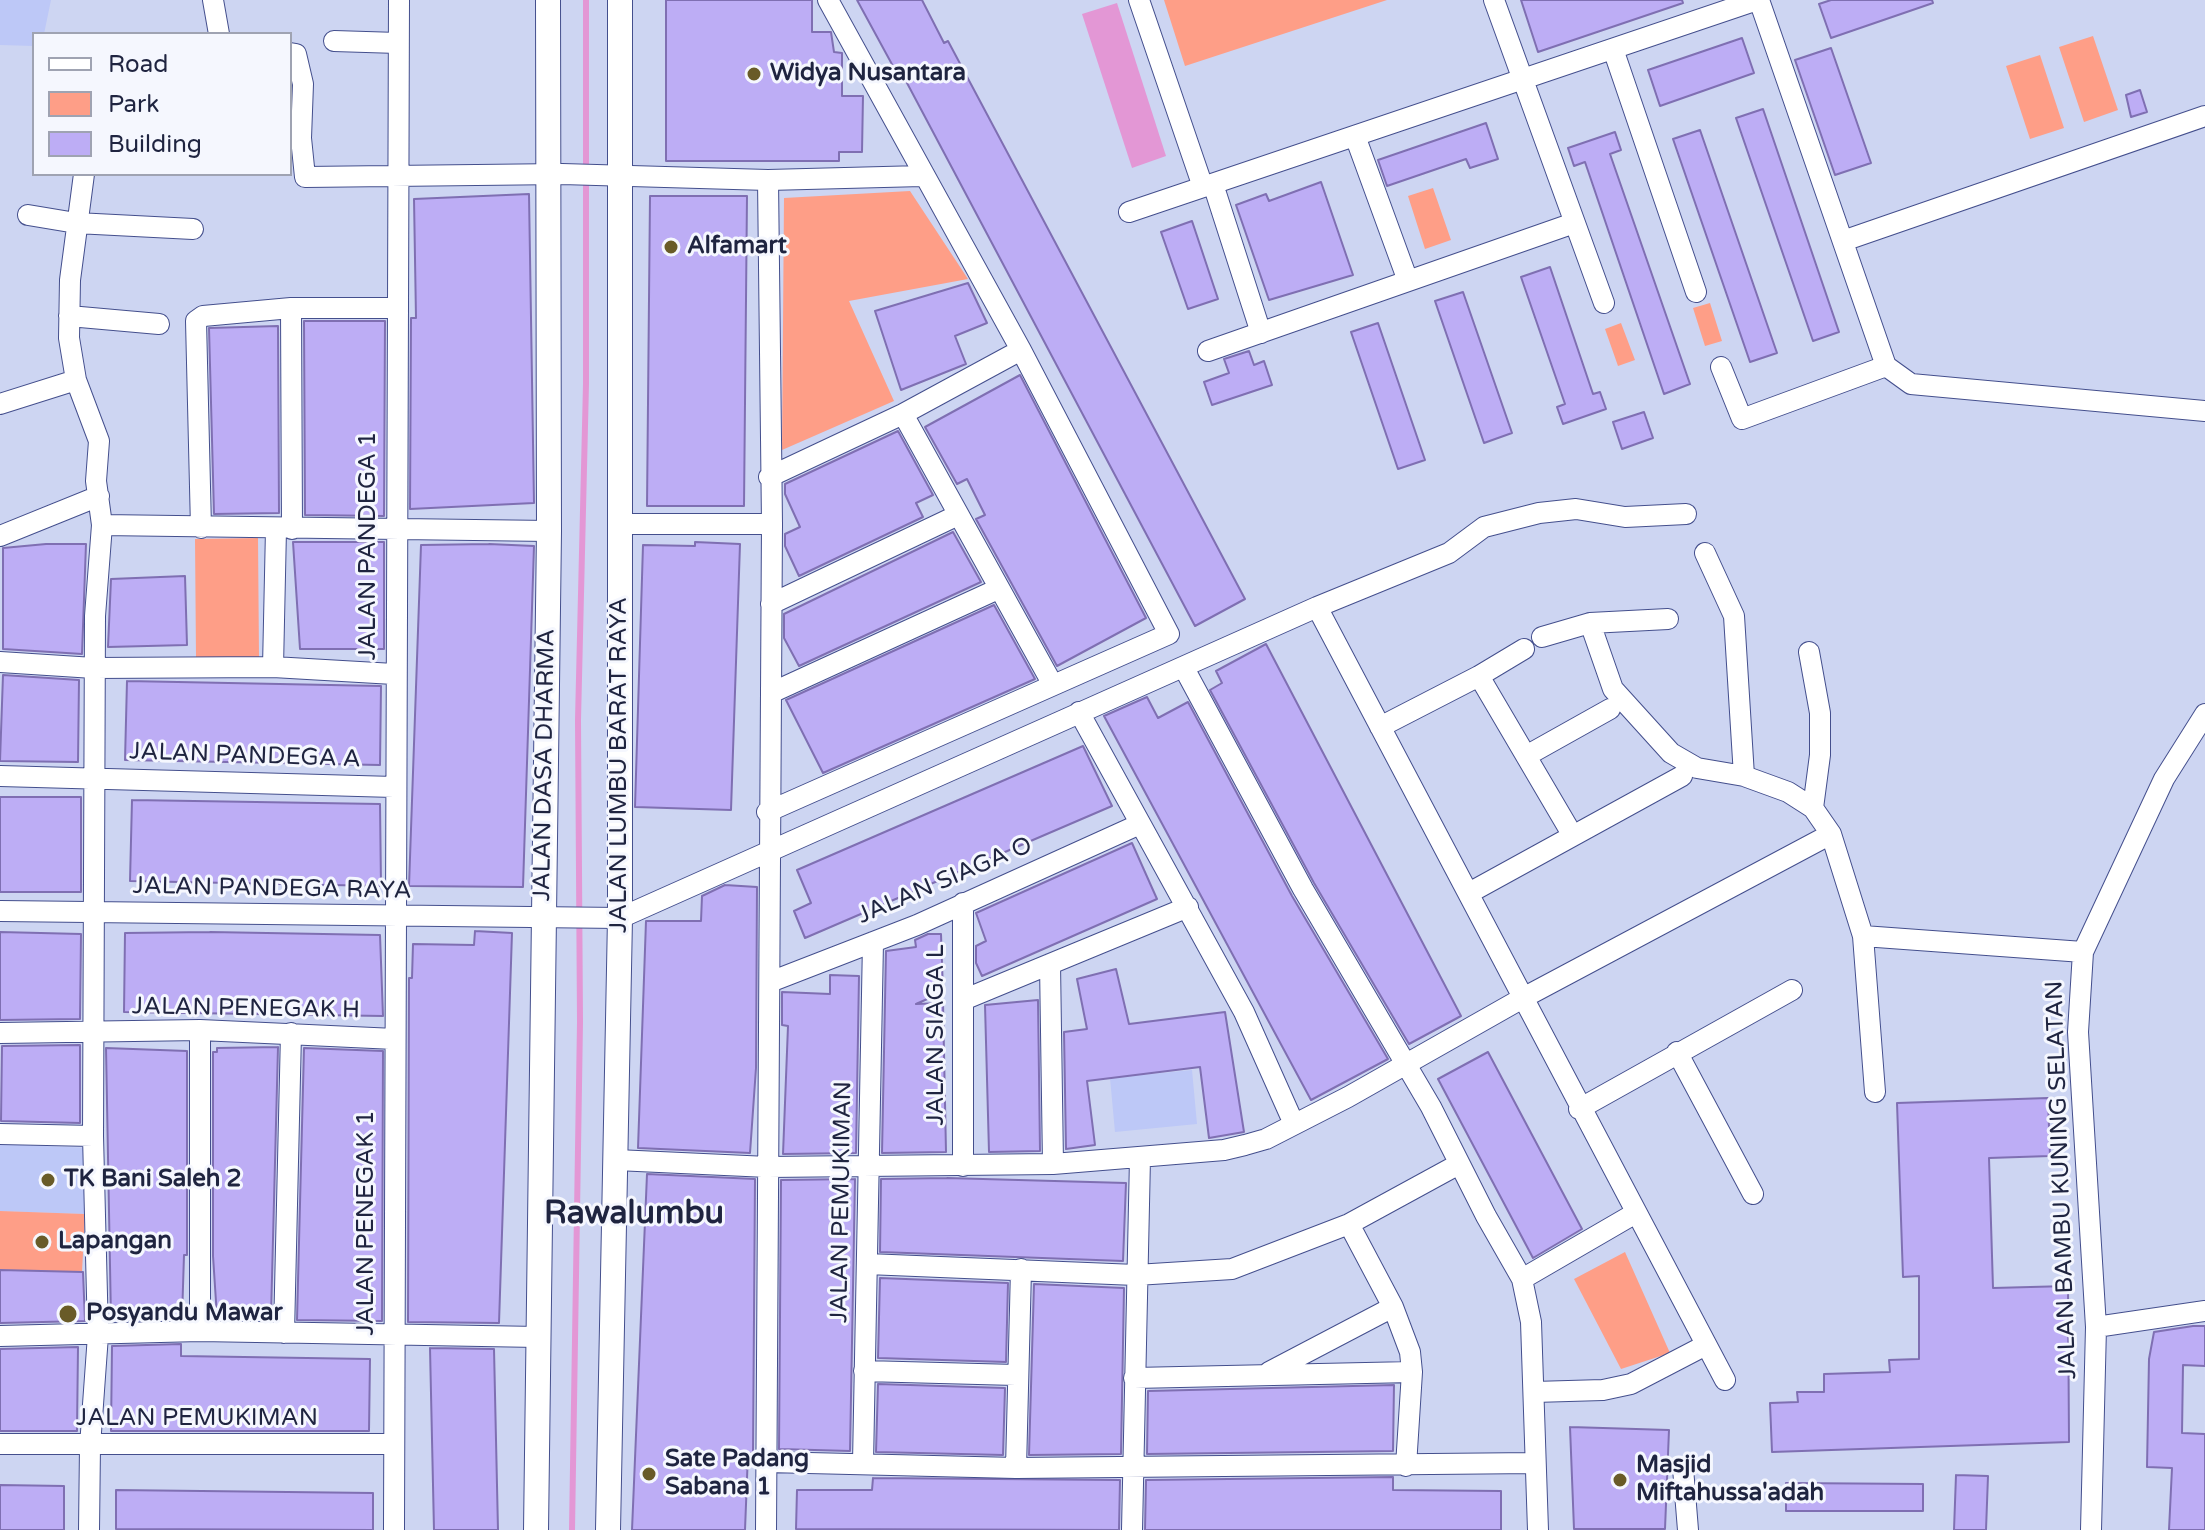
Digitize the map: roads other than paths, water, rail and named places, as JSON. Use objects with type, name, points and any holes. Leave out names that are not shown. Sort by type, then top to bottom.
[{"type":"street","points":[[213,0],[219,32]]},
{"type":"street","name":"JALAN PANDEGA 1","points":[[393,917],[399,0]]},
{"type":"street","name":"JALAN DASA DHARMA","points":[[536,1530],[538,1337],[554,916],[549,531],[553,175],[548,0]]},
{"type":"street","name":"JALAN LUMBU BARAT RAYA","points":[[608,1530],[616,1160],[610,917],[621,524],[609,178],[620,0]]},
{"type":"street","points":[[767,812],[1169,634],[1021,350],[922,176],[828,0]]},
{"type":"street","points":[[1139,0],[1261,333]]},
{"type":"street","points":[[1494,0],[1604,303]]},
{"type":"street","points":[[1129,212],[1758,0],[1886,366],[1911,384],[2205,411]]},
{"type":"street","points":[[334,41],[398,43]]},
{"type":"street","points":[[1613,49],[1696,292]]},
{"type":"street","points":[[292,53],[296,54],[303,84],[301,138],[305,177],[553,175],[768,180],[922,176]]},
{"type":"street","points":[[1843,241],[2205,116]]},
{"type":"street","points":[[1355,136],[1408,281]]},
{"type":"street","points":[[84,176],[76,223],[69,316],[76,380],[99,441],[102,525],[94,668],[92,913],[98,1335],[90,1446],[89,1530]]},
{"type":"street","points":[[766,1530],[770,982],[767,812],[772,524],[769,477],[768,180]]},
{"type":"street","points":[[28,215],[76,223],[193,229]]},
{"type":"street","points":[[1208,351],[1574,223]]},
{"type":"street","points":[[273,667],[284,529],[291,308]]},
{"type":"street","points":[[201,528],[196,321],[203,316],[291,308],[396,308]]},
{"type":"street","points":[[69,316],[159,324]]},
{"type":"street","points":[[769,477],[903,414],[1021,350]]},
{"type":"street","points":[[1721,367],[1742,419],[1886,366]]},
{"type":"street","points":[[0,404],[76,380]]},
{"type":"street","points":[[903,414],[956,516],[1053,685]]},
{"type":"street","points":[[0,536],[99,496]]},
{"type":"street","points":[[610,917],[1184,668],[1317,607],[1449,553],[1484,527],[1539,513],[1576,509],[1625,517],[1686,514]]},
{"type":"street","points":[[771,604],[956,516]]},
{"type":"street","points":[[621,524],[772,524]]},
{"type":"street","points":[[102,525],[395,532],[549,531]]},
{"type":"street","points":[[1705,553],[1734,616],[1744,776]]},
{"type":"street","points":[[771,693],[998,589]]},
{"type":"street","points":[[1317,607],[1634,1214],[1725,1380]]},
{"type":"street","points":[[1542,637],[1590,623],[1668,619]]},
{"type":"street","points":[[1590,623],[1613,689],[1671,753],[1697,768],[1744,776],[1788,792],[1813,808],[1831,834],[1863,936],[1875,1092]]},
{"type":"street","points":[[1380,727],[1524,649]]},
{"type":"street","points":[[1809,652],[1820,713],[1820,755],[1813,808]]},
{"type":"street","points":[[0,662],[94,668],[273,667],[394,674]]},
{"type":"street","points":[[1184,668],[1303,889],[1406,1062],[1522,1279],[1531,1322],[1538,1530]]},
{"type":"street","points":[[1479,676],[1573,836]]},
{"type":"street","points":[[1526,756],[1610,709]]},
{"type":"street","points":[[1079,712],[1244,1012],[1294,1124]]},
{"type":"street","name":"JALAN BAMBU KUNING SELATAN","points":[[2091,1530],[2096,1327],[2078,1032],[2083,952],[2164,779],[2205,714]]},
{"type":"street","name":"JALAN PANDEGA A","points":[[0,776],[394,787]]},
{"type":"street","points":[[1469,893],[1682,776]]},
{"type":"street","name":"JALAN SIAGA O","points":[[770,982],[873,942],[1140,824]]},
{"type":"street","points":[[616,1160],[768,1167],[1053,1164],[1224,1150],[1266,1139],[1831,834]]},
{"type":"street","name":"JALAN SIAGA L","points":[[963,903],[963,1166]]},
{"type":"street","points":[[963,1000],[1188,907]]},
{"type":"street","name":"JALAN PANDEGA RAYA","points":[[0,911],[610,917]]},
{"type":"street","name":"JALAN PENEGAK 1","points":[[393,917],[394,1530]]},
{"type":"street","points":[[1863,936],[2083,952]]},
{"type":"street","name":"JALAN PEMUKIMAN","points":[[863,1463],[873,942]]},
{"type":"street","points":[[1050,964],[1053,1164]]},
{"type":"street","points":[[1579,1109],[1792,990]]},
{"type":"street","points":[[200,1030],[200,1331]]},
{"type":"street","name":"JALAN PENEGAK H","points":[[0,1033],[95,1034],[200,1030],[395,1039]]},
{"type":"street","points":[[284,1333],[291,1033]]},
{"type":"street","points":[[1677,1052],[1753,1194]]},
{"type":"street","points":[[0,1134],[93,1136]]},
{"type":"street","points":[[1132,1530],[1140,1158]]},
{"type":"street","points":[[867,1264],[1136,1275],[1232,1269],[1349,1224],[1459,1164]]},
{"type":"street","points":[[1522,1279],[1634,1214]]},
{"type":"street","points":[[1349,1224],[1405,1333],[1412,1372],[1406,1466]]},
{"type":"street","points":[[1016,1468],[1021,1269]]},
{"type":"street","points":[[1265,1374],[1393,1307]]},
{"type":"street","points":[[2096,1327],[2205,1311]]},
{"type":"street","points":[[0,1336],[200,1331],[538,1337]]},
{"type":"street","points":[[1534,1392],[1603,1390],[1631,1384],[1706,1345]]},
{"type":"street","points":[[864,1371],[1016,1375]]},
{"type":"street","points":[[1134,1378],[1412,1372]]},
{"type":"street","name":"JALAN PEMUKIMAN","points":[[0,1444],[394,1444]]},
{"type":"street","points":[[767,1462],[1016,1468],[1535,1463]]},
{"type":"street","points":[[1683,1468],[1688,1530]]},
{"type":"waterway","points":[[572,1530],[580,1022],[578,720],[586,384],[586,0]]},
{"type":"place","name":"Widya Nusantara","points":[[754,74]]},
{"type":"place","name":"Alfamart","points":[[671,247]]},
{"type":"place","name":"TK Bani Saleh 2","points":[[48,1180]]},
{"type":"place","name":"Lapangan","points":[[42,1242]]},
{"type":"place","name":"Posyandu Mawar","points":[[68,1314]]},
{"type":"place","name":"Sate Padang Sabana 1","points":[[649,1474]]},
{"type":"place","name":"Masjid Miftahussa'adah","points":[[1620,1480]]},
{"type":"district","name":"Rawalumbu","points":[[634,1215]]}]
